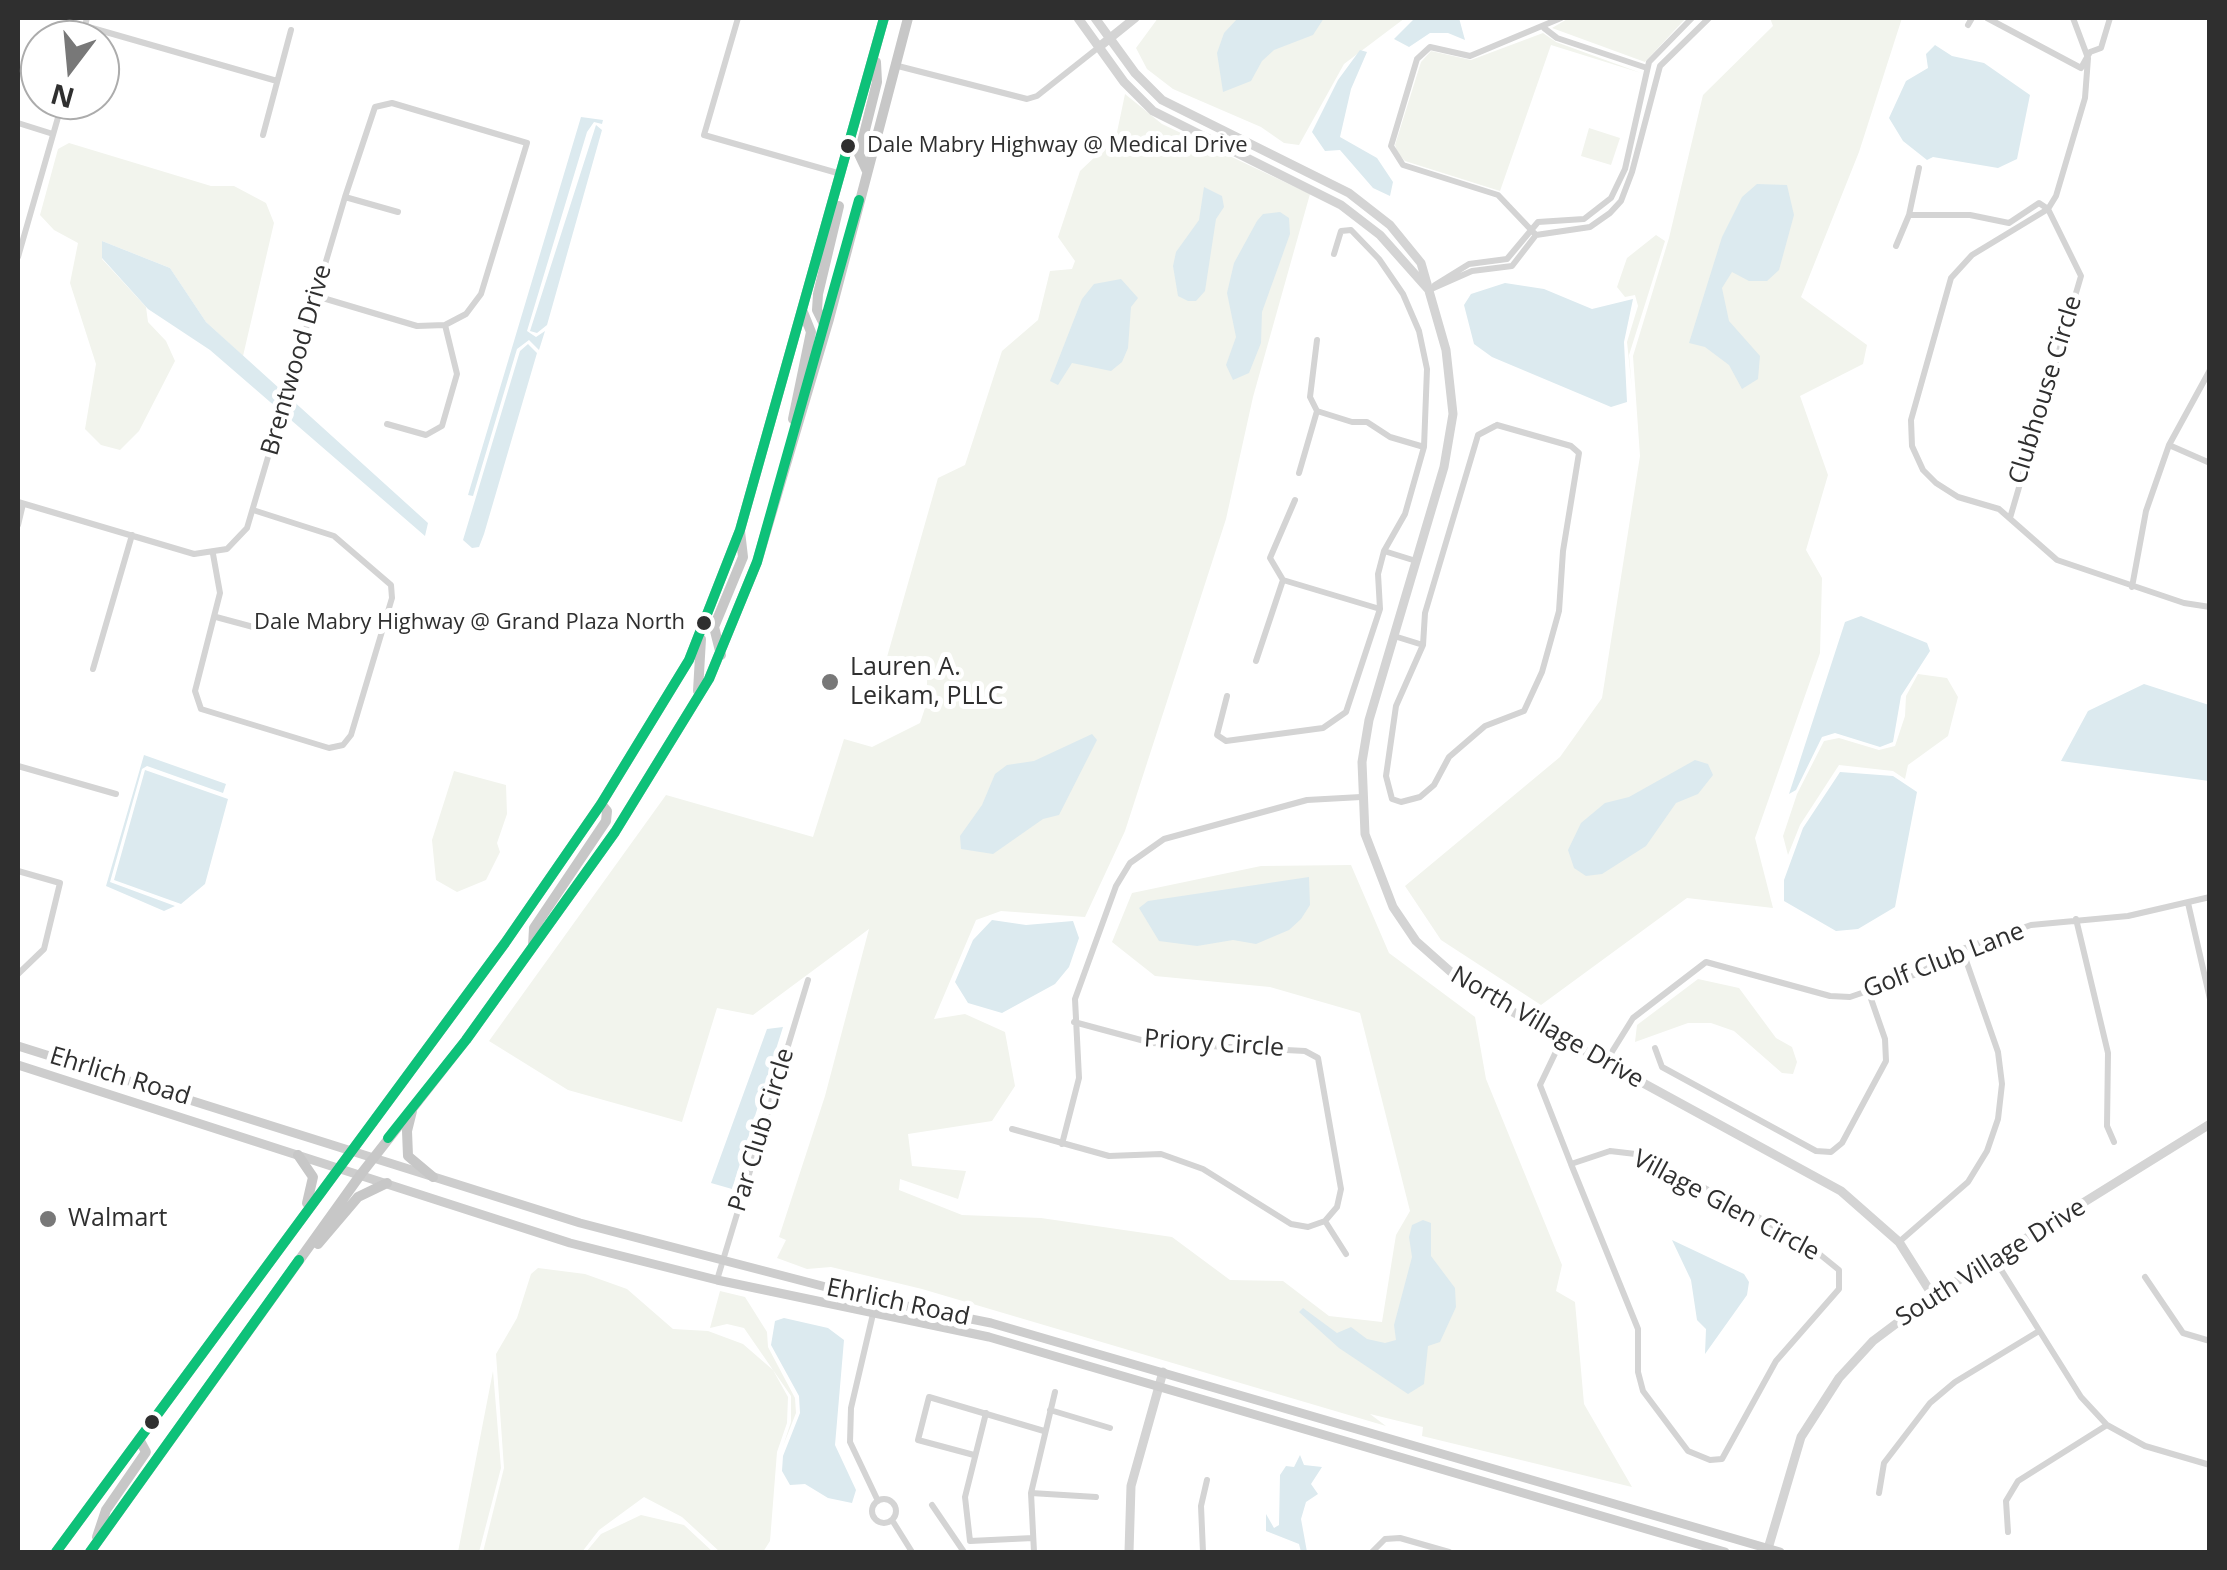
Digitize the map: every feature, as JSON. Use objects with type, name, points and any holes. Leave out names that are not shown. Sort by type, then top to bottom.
[{"type":"main road","points":[[56,1552],[348,1151],[506,943],[601,804],[700,636],[740,530],[884,18]]},
{"type":"main road","points":[[92,1550],[360,1174],[533,947],[641,794],[696,702],[721,655],[757,562],[826,328],[908,18]]},
{"type":"main road","points":[[867,171],[859,154],[877,82],[876,51]]},
{"type":"main road","points":[[826,328],[817,310],[818,294],[838,216],[842,175]]},
{"type":"main road","points":[[790,445],[797,386],[811,332],[803,312]]},
{"type":"main road","points":[[721,655],[714,628],[742,557],[740,530]]},
{"type":"main road","points":[[696,702],[702,668],[700,636]]},
{"type":"main road","points":[[533,947],[534,928],[606,822],[607,811],[601,804]]},
{"type":"main road","name":"Ehrlich Road","points":[[18,1046],[580,1224],[722,1262],[991,1322],[1780,1552]]},
{"type":"main road","name":"Ehrlich Road","points":[[18,1066],[570,1243],[717,1280],[989,1337],[1725,1552]]},
{"type":"main road","points":[[413,1106],[406,1131],[408,1156],[432,1177]]},
{"type":"main road","points":[[298,1154],[313,1178],[304,1213]]},
{"type":"main road","points":[[302,1257],[364,1192],[387,1183]]},
{"type":"main road","points":[[92,1550],[106,1510],[146,1452],[138,1439]]},
{"type":"street","points":[[738,18],[704,135],[842,175]]},
{"type":"street","name":"North Village Drive","points":[[1078,18],[1124,82],[1154,111],[1342,205],[1380,235],[1429,290]]},
{"type":"street","name":"North Village Drive","points":[[1095,18],[1162,100],[1349,193],[1390,225],[1421,263],[1446,350],[1453,414],[1444,467],[1364,742],[1361,798],[1364,834],[1376,873],[1416,941],[1469,988],[1841,1191],[1899,1242],[1933,1296]]},
{"type":"street","points":[[894,65],[1027,99],[1038,96],[1136,18]]},
{"type":"street","points":[[1536,234],[1498,195],[1402,165],[1391,146],[1417,60],[1430,47],[1470,56],[1561,18]]},
{"type":"street","points":[[1988,18],[2081,68],[2088,58]]},
{"type":"street","points":[[2073,18],[2088,58]]},
{"type":"street","points":[[1909,214],[1970,214],[2009,223],[2035,204],[2048,209],[2085,98],[2088,58],[2090,52],[2102,48],[2110,18]]},
{"type":"street","points":[[1429,290],[1469,264],[1506,259],[1520,248],[1531,226],[1538,222],[1584,219],[1611,198],[1625,169],[1647,68],[1701,19]]},
{"type":"street","points":[[1429,290],[1472,271],[1512,266],[1536,234],[1590,227],[1621,200],[1646,129],[1660,66],[1701,19]]},
{"type":"street","points":[[1544,28],[1557,38],[1647,68]]},
{"type":"street","points":[[262,135],[290,30]]},
{"type":"street","points":[[120,33],[277,81]]},
{"type":"street","name":"Brentwood Drive","points":[[213,554],[239,540],[253,510],[375,107],[392,103],[526,143],[481,294],[466,314],[445,325]]},
{"type":"street","points":[[18,256],[58,120]]},
{"type":"street","points":[[18,123],[54,134]]},
{"type":"street","points":[[1896,246],[1909,214],[1919,168]]},
{"type":"street","points":[[345,197],[398,212]]},
{"type":"street","name":"Clubhouse Circle","points":[[2048,209],[2081,276],[2010,518],[1936,483],[1923,470],[1912,446],[1910,420],[1951,278],[1972,256],[2048,209]]},
{"type":"street","points":[[1227,696],[1216,735],[1226,741],[1337,722],[1349,705],[1380,609],[1378,574],[1384,551],[1406,514],[1424,447],[1428,369],[1419,332],[1403,294],[1379,258],[1351,230],[1341,231],[1334,254]]},
{"type":"street","points":[[316,296],[417,326],[445,325],[456,374],[442,426],[426,435],[387,424]]},
{"type":"street","points":[[1299,473],[1316,411],[1310,397],[1317,340]]},
{"type":"street","points":[[2132,586],[2146,511],[2170,444],[2210,370]]},
{"type":"street","points":[[1316,411],[1352,422],[1367,422],[1390,437],[1424,447]]},
{"type":"street","points":[[1497,425],[1571,446],[1579,452],[1563,551],[1559,611],[1542,672],[1524,711],[1485,726],[1449,757],[1434,785],[1420,797],[1401,802],[1392,799],[1387,754],[1396,706],[1423,644],[1425,613],[1478,435],[1497,425]]},
{"type":"street","points":[[2170,444],[2210,463]]},
{"type":"street","points":[[1295,500],[1270,558],[1283,580],[1380,609]]},
{"type":"street","points":[[18,524],[20,503],[194,554],[213,554],[220,593],[195,691],[201,709],[329,748],[343,746],[351,735],[362,700],[392,598],[391,585],[334,536],[253,510]]},
{"type":"street","points":[[2010,518],[2057,560],[2210,608]]},
{"type":"street","points":[[93,669],[132,536]]},
{"type":"street","points":[[1384,551],[1416,560]]},
{"type":"street","points":[[1256,662],[1283,580]]},
{"type":"street","points":[[216,617],[257,628],[269,623]]},
{"type":"street","points":[[1394,636],[1423,644]]},
{"type":"street","points":[[18,766],[116,794]]},
{"type":"street","points":[[1062,1144],[1079,1078],[1074,1022],[1081,977],[1116,886],[1146,849],[1164,839],[1307,800],[1361,798]]},
{"type":"street","points":[[18,871],[60,883],[44,949],[18,974]]},
{"type":"street","name":"Golf Club Lane","points":[[1605,1063],[1632,1018],[1706,962],[1830,996],[1868,993],[1916,974],[1962,949],[2031,926],[2128,916],[2210,897]]},
{"type":"street","points":[[2188,903],[2210,999]]},
{"type":"street","points":[[2076,919],[2108,1052],[2107,1126],[2114,1142]]},
{"type":"street","points":[[1899,1242],[1968,1182],[1987,1151],[1998,1118],[1998,1052],[1962,949]]},
{"type":"street","name":"Par Club Circle","points":[[717,1280],[808,980]]},
{"type":"street","points":[[1655,1048],[1662,1067],[1816,1151],[1831,1152],[1842,1144],[1886,1061],[1885,1039],[1868,993]]},
{"type":"street","name":"Priory Circle","points":[[1074,1022],[1152,1043],[1305,1051],[1318,1058],[1342,1189],[1338,1207],[1325,1221]]},
{"type":"street","name":"Village Glen Circle","points":[[1562,1039],[1540,1085],[1571,1164],[1638,1329],[1638,1372],[1643,1392],[1688,1451],[1710,1460],[1722,1459],[1776,1362],[1839,1289],[1840,1270],[1808,1244],[1644,1155],[1610,1150],[1571,1164]]},
{"type":"street","name":"South Village Drive","points":[[1766,1551],[1790,1465],[1819,1406],[1873,1341],[1933,1296],[2210,1124]]},
{"type":"street","points":[[1012,1129],[1109,1156],[1161,1154],[1203,1169],[1291,1224],[1308,1227],[1325,1221],[1346,1254]]},
{"type":"street","points":[[1995,1260],[2081,1397],[2107,1425],[2144,1446],[2210,1465]]},
{"type":"street","points":[[2145,1277],[2175,1326],[2183,1333],[2210,1341]]},
{"type":"street","points":[[872,1314],[851,1408],[850,1442],[878,1501]]},
{"type":"street","points":[[1879,1493],[1884,1463],[1914,1420],[1955,1382],[2039,1331]]},
{"type":"street","points":[[1129,1552],[1128,1500],[1162,1372]]},
{"type":"street","points":[[1034,1552],[1030,1492],[1055,1392]]},
{"type":"street","points":[[974,1455],[918,1440],[929,1397],[1044,1431]]},
{"type":"street","points":[[1050,1410],[1110,1428]]},
{"type":"street","points":[[970,1541],[965,1497],[986,1413]]},
{"type":"street","points":[[2008,1532],[2006,1501],[2018,1480],[2107,1425]]},
{"type":"street","points":[[1203,1552],[1202,1506],[1207,1480]]},
{"type":"street","points":[[1030,1492],[1096,1497]]},
{"type":"street","points":[[878,1501],[893,1503],[896,1510],[892,1520],[885,1523],[875,1518],[873,1507],[878,1501]]},
{"type":"street","points":[[932,1505],[962,1549],[970,1541],[1033,1538]]},
{"type":"street","points":[[892,1520],[912,1552]]},
{"type":"street","points":[[1372,1552],[1385,1539],[1400,1538],[1449,1552]]},
{"type":"street","points":[[1009,1540],[1011,1552]]},
{"type":"shaded area","points":[[1158,18],[1405,18],[1344,64],[1299,145],[1284,143],[1261,127],[1173,89],[1147,69],[1136,48]]},
{"type":"shaded area","points":[[1238,18],[1324,18],[1313,35],[1274,50],[1262,61],[1251,81],[1223,92],[1217,53],[1224,33]]},
{"type":"shaded area","points":[[1415,18],[1459,18],[1465,40],[1448,33],[1430,33],[1409,47],[1394,39]]},
{"type":"shaded area","points":[[1569,18],[1686,18],[1645,62],[1552,28]]},
{"type":"shaded area","points":[[1770,18],[1902,18],[1859,152],[1801,297],[1867,345],[1863,364],[1800,396],[1828,475],[1806,550],[1822,578],[1820,653],[1755,838],[1773,908],[1687,898],[1541,1005],[1441,940],[1405,886],[1560,757],[1602,698],[1640,456],[1633,356],[1669,238],[1703,95],[1773,26]]},
{"type":"shaded area","points":[[1543,33],[1556,42],[1641,73],[1551,45],[1500,191],[1405,161],[1398,154],[1395,145],[1421,62],[1431,51],[1471,60]]},
{"type":"shaded area","points":[[1935,45],[1952,56],[1984,63],[2030,95],[2017,159],[1998,168],[1933,157],[1927,160],[1903,141],[1889,118],[1906,81],[1928,68],[1926,54]]},
{"type":"shaded area","points":[[1360,50],[1367,52],[1351,89],[1340,137],[1377,158],[1393,182],[1390,196],[1373,188],[1340,150],[1325,151],[1312,132],[1338,80]]},
{"type":"shaded area","points":[[1125,94],[1162,124],[1310,194],[1253,397],[1226,519],[1125,831],[1085,917],[1001,911],[976,920],[934,1019],[965,1014],[1005,1032],[1015,1086],[992,1121],[908,1134],[912,1166],[966,1171],[958,1199],[900,1179],[899,1190],[962,1215],[1041,1218],[1172,1237],[1230,1280],[1283,1281],[1329,1316],[1382,1322],[1396,1235],[1410,1211],[1360,1013],[1270,987],[1155,976],[1112,942],[1132,893],[1261,866],[1351,865],[1389,953],[1475,1017],[1486,1079],[1562,1265],[1556,1291],[1575,1302],[1584,1404],[1632,1487],[1422,1436],[1423,1427],[1370,1414],[1386,1426],[922,1289],[831,1267],[807,1269],[777,1258],[786,1240],[779,1237],[825,1096],[869,929],[753,1015],[717,1008],[682,1122],[568,1090],[489,1041],[666,795],[813,837],[844,739],[872,747],[920,723],[927,702],[927,670],[887,657],[938,478],[965,465],[1002,351],[1038,320],[1050,271],[1072,269],[1075,261],[1058,237],[1080,171],[1116,137]]},
{"type":"shaded area","points":[[581,117],[603,120],[602,124],[594,122],[587,132],[527,331],[536,337],[545,331],[539,350],[529,340],[517,349],[473,496],[468,495]]},
{"type":"shaded area","points":[[596,125],[602,130],[547,325],[537,333],[530,331]]},
{"type":"shaded area","points":[[1589,128],[1620,138],[1611,165],[1581,156]]},
{"type":"shaded area","points":[[69,143],[211,186],[234,186],[266,203],[274,223],[243,356],[206,322],[170,268],[102,241],[102,259],[146,307],[148,322],[166,341],[175,361],[139,431],[120,450],[101,445],[85,429],[96,364],[70,283],[78,243],[54,230],[40,215],[58,149]]},
{"type":"shaded area","points":[[1757,184],[1787,185],[1794,215],[1779,270],[1767,281],[1749,281],[1732,272],[1722,288],[1729,321],[1760,356],[1758,379],[1742,389],[1729,365],[1705,347],[1689,343],[1722,237],[1742,197]]},
{"type":"shaded area","points":[[1204,187],[1222,196],[1224,207],[1216,219],[1205,291],[1196,301],[1188,301],[1178,296],[1173,266],[1176,252],[1199,220]]},
{"type":"shaded area","points":[[1280,212],[1289,218],[1290,234],[1262,312],[1261,343],[1249,373],[1233,380],[1226,365],[1236,337],[1227,293],[1234,263],[1263,214]]},
{"type":"shaded area","points":[[1656,235],[1665,241],[1629,355],[1632,389],[1627,342],[1638,306],[1635,295],[1625,297],[1617,287],[1627,258]]},
{"type":"shaded area","points":[[102,241],[170,268],[206,322],[428,523],[425,536],[210,350],[148,309],[102,258]]},
{"type":"shaded area","points":[[1121,279],[1138,298],[1131,307],[1128,348],[1122,362],[1111,371],[1072,363],[1058,385],[1050,381],[1082,299],[1094,284]]},
{"type":"shaded area","points":[[1505,283],[1544,289],[1592,309],[1633,299],[1624,342],[1627,402],[1611,407],[1492,357],[1474,344],[1464,305],[1471,294]]},
{"type":"shaded area","points":[[528,344],[537,353],[484,534],[479,547],[472,548],[463,540],[520,351]]},
{"type":"shaded area","points":[[1861,616],[1927,643],[1930,651],[1901,696],[1893,742],[1880,747],[1835,733],[1822,737],[1796,790],[1789,794],[1845,622]]},
{"type":"shaded area","points":[[1918,674],[1947,678],[1958,697],[1948,736],[1908,765],[1905,779],[1893,771],[1839,765],[1800,825],[1788,855],[1783,836],[1797,794],[1824,741],[1839,738],[1879,750],[1895,746],[1905,716],[1906,696]]},
{"type":"shaded area","points":[[2144,684],[2209,705],[2209,781],[2061,761],[2088,711]]},
{"type":"shaded area","points":[[1092,734],[1097,740],[1059,815],[1043,819],[993,854],[961,849],[960,836],[982,805],[995,774],[1007,765],[1034,761]]},
{"type":"shaded area","points":[[144,755],[226,784],[223,793],[147,766],[142,769],[110,882],[175,906],[164,911],[106,886]]},
{"type":"shaded area","points":[[1695,760],[1708,764],[1713,775],[1698,794],[1676,803],[1646,846],[1602,874],[1586,876],[1574,868],[1568,850],[1581,823],[1605,803],[1629,797]]},
{"type":"shaded area","points":[[145,770],[228,799],[205,884],[181,904],[114,880]]},
{"type":"shaded area","points":[[454,771],[506,785],[507,814],[497,843],[500,852],[486,880],[457,892],[436,880],[432,840]]},
{"type":"shaded area","points":[[1840,772],[1893,776],[1917,792],[1895,907],[1858,929],[1836,931],[1784,901],[1784,880],[1803,828]]},
{"type":"shaded area","points":[[1309,877],[1310,905],[1301,919],[1289,930],[1256,944],[1233,940],[1197,946],[1159,941],[1139,908],[1148,901]]},
{"type":"shaded area","points":[[992,920],[1026,925],[1073,921],[1079,938],[1069,967],[1055,984],[1002,1013],[968,1003],[955,982],[973,940]]},
{"type":"shaded area","points":[[1698,979],[1739,988],[1776,1038],[1792,1047],[1797,1062],[1793,1074],[1782,1073],[1734,1031],[1711,1023],[1688,1023],[1635,1042],[1637,1025]]},
{"type":"shaded area","points":[[783,1027],[732,1189],[711,1183],[767,1029]]},
{"type":"shaded area","points":[[1423,1220],[1431,1223],[1431,1256],[1455,1288],[1456,1307],[1440,1342],[1428,1346],[1424,1384],[1408,1394],[1339,1348],[1299,1312],[1303,1308],[1337,1333],[1351,1327],[1367,1339],[1385,1343],[1396,1340],[1394,1325],[1412,1257],[1409,1237],[1412,1225]]},
{"type":"shaded area","points":[[1672,1240],[1744,1274],[1749,1282],[1747,1295],[1705,1354],[1706,1329],[1697,1320],[1691,1280]]},
{"type":"shaded area","points":[[538,1268],[585,1274],[627,1289],[673,1329],[708,1331],[743,1344],[773,1370],[788,1397],[787,1423],[777,1452],[770,1541],[763,1552],[720,1552],[682,1517],[644,1497],[599,1530],[582,1552],[483,1552],[504,1468],[496,1354],[517,1318],[531,1274]]},
{"type":"shaded area","points":[[720,1291],[745,1297],[767,1332],[768,1347],[795,1398],[796,1413],[783,1446],[791,1422],[791,1396],[744,1328],[727,1324],[710,1328]]},
{"type":"shaded area","points":[[784,1318],[828,1328],[844,1340],[835,1445],[856,1490],[852,1503],[828,1498],[805,1484],[790,1485],[782,1471],[783,1456],[800,1413],[799,1396],[771,1345],[775,1321]]},
{"type":"shaded area","points":[[493,1371],[501,1468],[479,1552],[458,1552]]},
{"type":"shaded area","points":[[1300,1455],[1304,1465],[1322,1467],[1311,1484],[1318,1494],[1306,1502],[1301,1519],[1307,1552],[1301,1552],[1299,1544],[1266,1531],[1266,1514],[1274,1528],[1279,1525],[1280,1475],[1286,1466],[1294,1467]]},
{"type":"shaded area","points":[[641,1515],[684,1525],[713,1552],[586,1552],[601,1534]]},
{"type":"transit line","points":[[56,1552],[505,943],[601,804],[689,660],[740,530],[884,18]]},
{"type":"transit line","points":[[388,1138],[466,1040],[615,832],[709,679],[757,562],[859,200]]},
{"type":"transit line","points":[[90,1552],[299,1260]]},
{"type":"place","name":"Dale Mabry Highway @ Medical Drive","points":[[848,146]]},
{"type":"place","name":"Dale Mabry Highway @ Grand Plaza North","points":[[704,623]]},
{"type":"place","name":"Lauren A. Leikam, PLLC","points":[[830,682]]},
{"type":"place","name":"Walmart","points":[[48,1219]]}]
